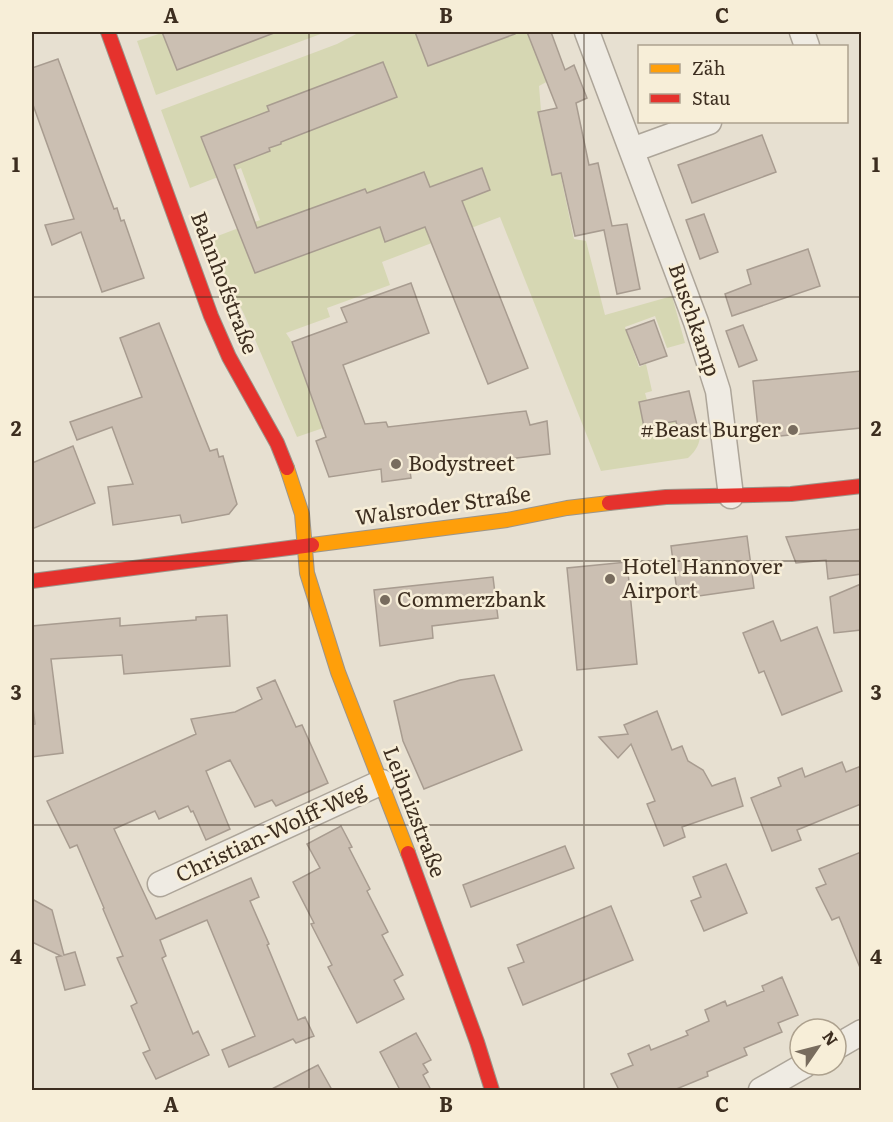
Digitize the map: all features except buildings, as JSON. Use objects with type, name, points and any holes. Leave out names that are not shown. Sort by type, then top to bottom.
[{"type":"street","name":"Bahnhofstraße","points":[[108,32],[212,316],[229,357],[277,443],[289,474],[302,514],[305,546]]},
{"type":"street","name":"Buschkamp","points":[[587,32],[696,322],[718,390],[731,496]]},
{"type":"street","points":[[632,150],[706,123]]},
{"type":"street","name":"Walsroder Straße","points":[[32,581],[507,519],[577,507],[666,497],[791,494],[861,486]]},
{"type":"street","name":"Leibnizstraße","points":[[305,546],[307,573],[338,672],[382,782],[477,1042],[492,1090]]},
{"type":"street","name":"Christian-Wolff-Weg","points":[[160,884],[382,782]]},
{"type":"street","points":[[848,1040],[861,1032]]},
{"type":"street","points":[[761,1090],[788,1075]]},
{"type":"green space","points":[[165,32],[326,32],[156,95],[137,41]]},
{"type":"green space","points":[[360,32],[536,32],[531,33],[550,80],[539,86],[541,111],[554,173],[560,172],[574,239],[586,241],[605,315],[672,296],[685,343],[667,348],[655,316],[625,327],[639,367],[646,364],[652,391],[645,393],[647,400],[639,402],[644,426],[676,421],[679,430],[699,424],[699,443],[688,458],[601,471],[500,217],[382,262],[390,285],[327,308],[330,317],[286,333],[292,342],[323,428],[297,437],[244,314],[207,240],[260,220],[241,168],[190,188],[161,110],[337,44]]},
{"type":"traffic: slow","points":[[287,468],[302,514],[307,573],[338,672],[408,853]]},
{"type":"traffic: slow","points":[[312,545],[507,520],[567,508],[609,503]]},
{"type":"traffic: jam","points":[[108,32],[211,316],[229,357],[277,443],[287,468]]},
{"type":"traffic: jam","points":[[609,503],[666,497],[791,494],[862,486]]},
{"type":"traffic: jam","points":[[32,581],[312,545]]},
{"type":"traffic: jam","points":[[408,853],[477,1042],[492,1090]]},
{"type":"place","name":"#Beast Burger","points":[[793,430]]},
{"type":"place","name":"Bodystreet","points":[[396,464]]},
{"type":"place","name":"Hotel Hannover Airport","points":[[610,579]]},
{"type":"place","name":"Commerzbank","points":[[385,600]]}]
